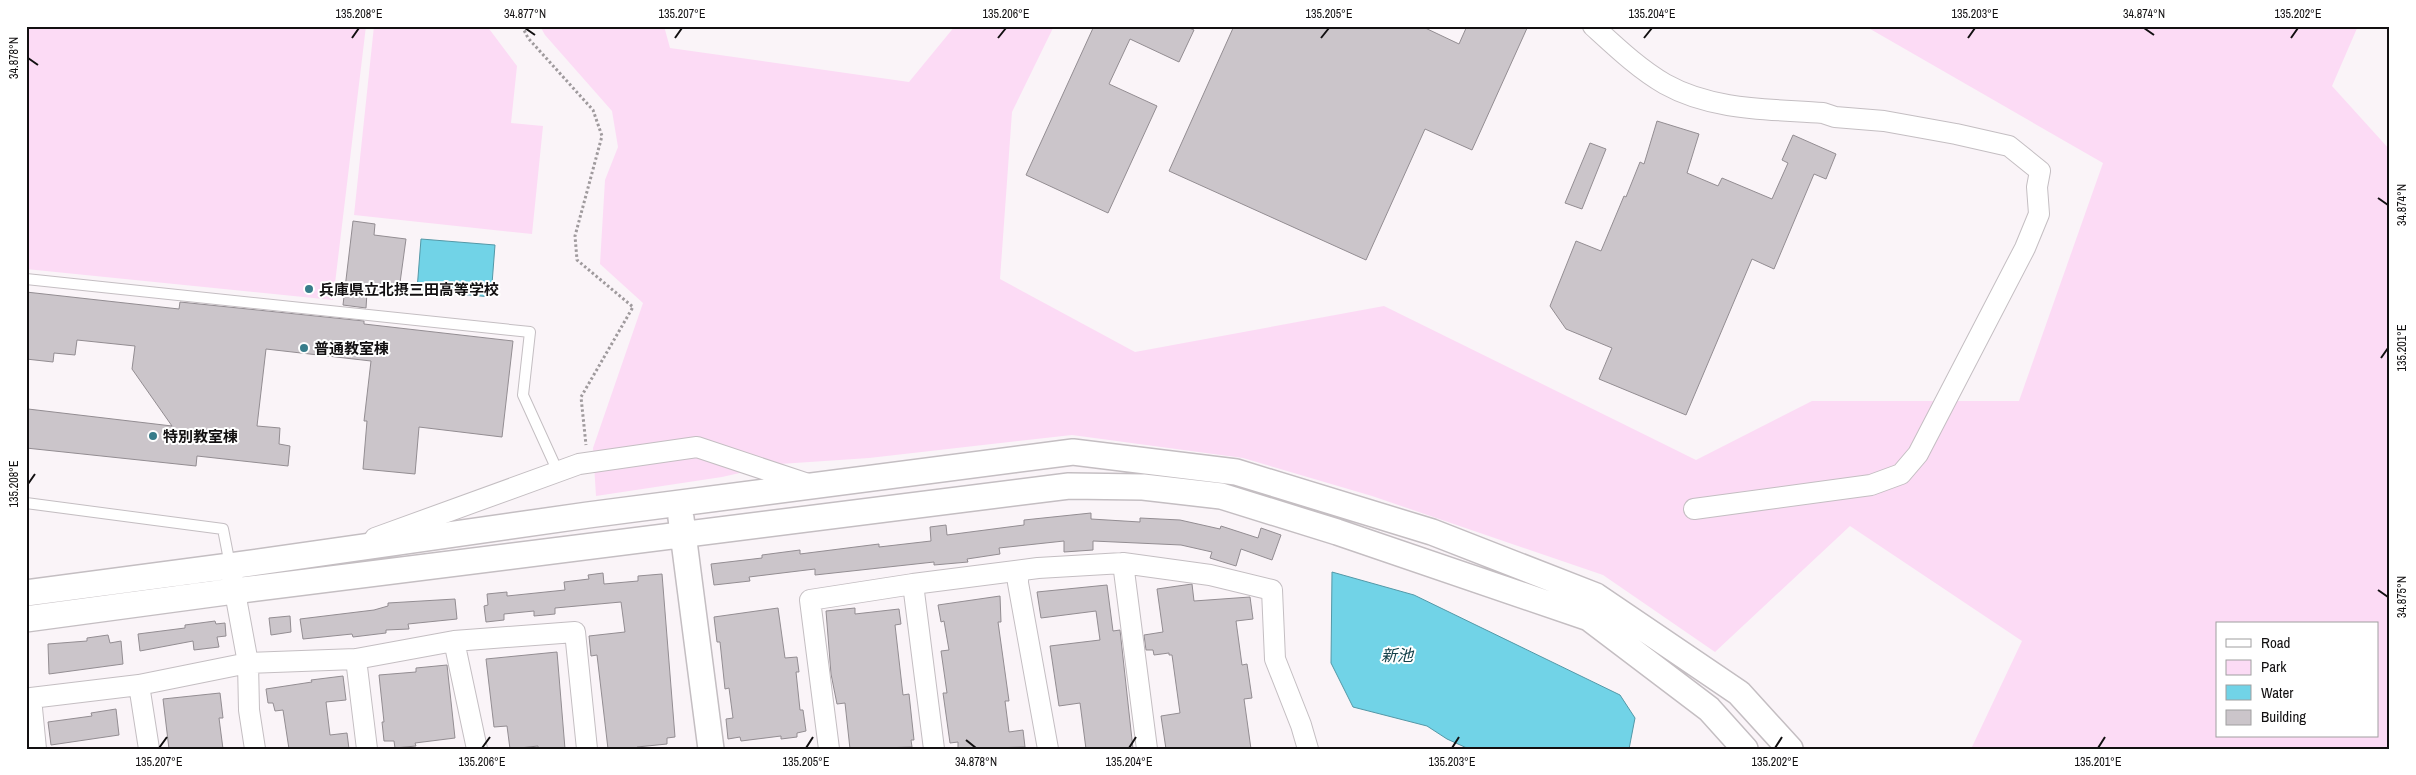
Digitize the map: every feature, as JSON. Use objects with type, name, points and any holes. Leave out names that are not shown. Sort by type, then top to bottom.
[{"type":"street","points":[[1594,26],[1626,56],[1665,84],[1697,98],[1739,107],[1823,113],[1835,117],[1884,121],[1956,134],[2009,146],[2040,171],[2037,187],[2039,214],[2025,248],[1918,454],[1901,474],[1871,485],[1694,510]]},
{"type":"street","points":[[345,549],[558,472],[588,463],[697,446],[816,487]]},
{"type":"street","points":[[26,593],[1073,452],[1236,472],[1432,532],[1596,596],[1739,693],[1790,749]]},
{"type":"street","points":[[26,619],[1069,486],[1143,487],[1221,496],[1337,532],[1589,618],[1709,709],[1745,749]]},
{"type":"street","points":[[679,504],[711,749]]},
{"type":"street","points":[[1123,563],[1147,749]]},
{"type":"street","points":[[828,749],[810,600],[913,584],[1038,568],[1123,563],[1210,575],[1272,590],[1275,659],[1301,725],[1308,749]]},
{"type":"street","points":[[230,566],[248,663],[249,710],[255,749]]},
{"type":"street","points":[[1018,571],[1018,582],[1048,749]]},
{"type":"street","points":[[913,584],[934,749]]},
{"type":"street","points":[[36,749],[32,698],[139,684],[248,663],[356,660],[454,642],[575,632],[587,749]]},
{"type":"street","points":[[454,642],[477,749]]},
{"type":"street","points":[[356,660],[367,749]]},
{"type":"street","points":[[139,684],[149,749]]},
{"type":"lane","points":[[26,279],[530,332],[523,395],[558,472]]},
{"type":"lane","points":[[26,503],[224,528],[230,566]]},
{"type":"path","points":[[522,26],[528,38],[593,110],[602,136],[576,236],[577,260],[633,307],[581,397],[588,463]]},
{"type":"green space","points":[[26,26],[366,26],[333,300],[26,269]]},
{"type":"green space","points":[[374,26],[487,26],[517,66],[511,123],[543,126],[532,234],[354,215]]},
{"type":"green space","points":[[540,26],[664,26],[670,48],[909,82],[955,26],[1054,26],[1012,112],[1000,279],[1135,352],[1384,306],[1696,460],[1812,401],[2019,401],[2103,163],[1865,26],[2358,26],[2332,86],[2390,150],[2390,749],[1971,749],[2022,641],[1850,526],[1715,652],[1603,575],[1372,496],[1243,458],[1072,435],[869,458],[780,464],[722,477],[596,496],[593,448],[643,303],[600,264],[605,180],[618,147],[612,111],[545,35]]},
{"type":"water","points":[[421,239],[495,245],[491,297],[417,290]]},
{"type":"water","name":"新池","points":[[1332,572],[1414,595],[1620,695],[1635,718],[1629,749],[1469,749],[1447,739],[1427,726],[1353,707],[1331,663]]},
{"type":"building","points":[[1094,26],[1185,26],[1194,30],[1179,62],[1130,39],[1109,84],[1157,106],[1108,213],[1026,175]]},
{"type":"building","points":[[1234,26],[1421,26],[1459,44],[1467,26],[1528,26],[1472,150],[1425,129],[1366,260],[1169,171]]},
{"type":"building","points":[[1657,121],[1699,134],[1687,173],[1718,186],[1722,178],[1772,199],[1788,163],[1782,160],[1793,135],[1836,154],[1826,179],[1814,174],[1774,269],[1752,259],[1686,415],[1599,379],[1612,348],[1566,329],[1550,306],[1576,241],[1601,251],[1640,162],[1644,164]]},
{"type":"building","points":[[1590,143],[1606,149],[1582,209],[1565,203]]},
{"type":"building","points":[[353,221],[375,224],[374,235],[406,239],[399,290],[393,289],[392,297],[367,293],[366,308],[343,305]]},
{"type":"building","points":[[26,292],[179,309],[180,302],[364,321],[364,324],[513,341],[502,437],[419,427],[415,474],[363,469],[367,421],[364,421],[371,361],[266,349],[257,426],[280,428],[279,444],[290,446],[288,466],[197,456],[196,466],[26,448],[28,409],[172,426],[132,369],[135,346],[77,340],[75,355],[54,353],[53,362],[26,359]]},
{"type":"building","points":[[1091,513],[1091,519],[1140,522],[1140,518],[1180,520],[1220,529],[1221,526],[1258,538],[1261,528],[1281,535],[1272,560],[1241,549],[1236,566],[1210,558],[1212,552],[1181,545],[1093,541],[1093,550],[1064,552],[1064,541],[999,548],[1000,554],[967,559],[968,562],[934,565],[934,562],[815,575],[815,569],[749,577],[750,581],[714,585],[711,564],[762,558],[762,555],[800,550],[800,554],[879,544],[879,547],[931,541],[930,527],[946,525],[947,535],[1024,525],[1024,520]]},
{"type":"building","points":[[603,573],[604,584],[638,581],[638,576],[662,574],[675,737],[667,738],[667,744],[637,747],[638,749],[608,749],[597,655],[591,656],[589,636],[625,632],[621,602],[555,608],[555,614],[534,616],[534,611],[504,614],[504,620],[486,622],[484,606],[488,605],[487,594],[507,592],[507,596],[565,590],[564,582],[589,579],[588,575]]},
{"type":"building","points":[[1192,584],[1194,601],[1250,597],[1253,619],[1236,621],[1242,665],[1247,664],[1252,698],[1244,699],[1251,749],[1166,749],[1161,716],[1180,713],[1172,655],[1169,655],[1169,653],[1154,655],[1153,650],[1146,650],[1144,635],[1163,632],[1157,589]]},
{"type":"building","points":[[1107,585],[1113,631],[1120,630],[1133,749],[1086,749],[1080,703],[1059,706],[1050,646],[1100,640],[1096,611],[1041,618],[1037,592]]},
{"type":"building","points":[[1000,596],[1001,622],[998,622],[1009,701],[1005,701],[1009,732],[1023,730],[1025,747],[958,749],[958,742],[950,743],[943,693],[947,693],[941,651],[949,650],[944,621],[941,622],[938,605]]},
{"type":"building","points":[[455,599],[457,619],[408,624],[409,629],[386,630],[386,633],[353,637],[352,634],[303,639],[300,619],[374,610],[388,606],[388,603]]},
{"type":"building","points":[[778,608],[785,658],[797,657],[799,672],[796,672],[800,710],[803,710],[806,731],[797,733],[797,737],[781,739],[781,736],[741,741],[740,737],[728,739],[726,719],[733,718],[729,688],[725,689],[720,642],[717,642],[714,617]]},
{"type":"building","points":[[855,608],[855,614],[899,609],[901,624],[895,625],[903,695],[909,694],[914,740],[911,740],[912,747],[850,749],[845,703],[837,704],[831,674],[826,611]]},
{"type":"building","points":[[290,616],[291,632],[271,635],[269,618]]},
{"type":"building","points":[[215,621],[216,624],[225,623],[226,636],[217,637],[219,647],[194,650],[193,641],[140,651],[138,634],[185,628],[185,625]]},
{"type":"building","points":[[108,635],[110,643],[121,641],[123,664],[49,674],[48,644],[87,641],[87,638]]},
{"type":"building","points":[[557,652],[565,749],[538,749],[538,746],[510,749],[507,726],[494,727],[486,659]]},
{"type":"building","points":[[447,665],[455,738],[415,743],[416,746],[395,748],[394,741],[384,741],[379,675],[416,672],[416,668]]},
{"type":"building","points":[[343,676],[346,700],[326,702],[330,735],[347,733],[349,749],[289,749],[283,710],[275,711],[273,703],[268,703],[266,689]]},
{"type":"building","points":[[220,693],[223,718],[219,718],[223,749],[169,749],[163,699]]},
{"type":"building","points":[[116,709],[119,735],[51,745],[48,722],[92,716],[91,713]]},
{"type":"place","name":"兵庫県立北摂三田高等学校","points":[[309,289]]},
{"type":"place","name":"普通教室棟","points":[[304,348]]},
{"type":"place","name":"特別教室棟","points":[[153,436]]}]
